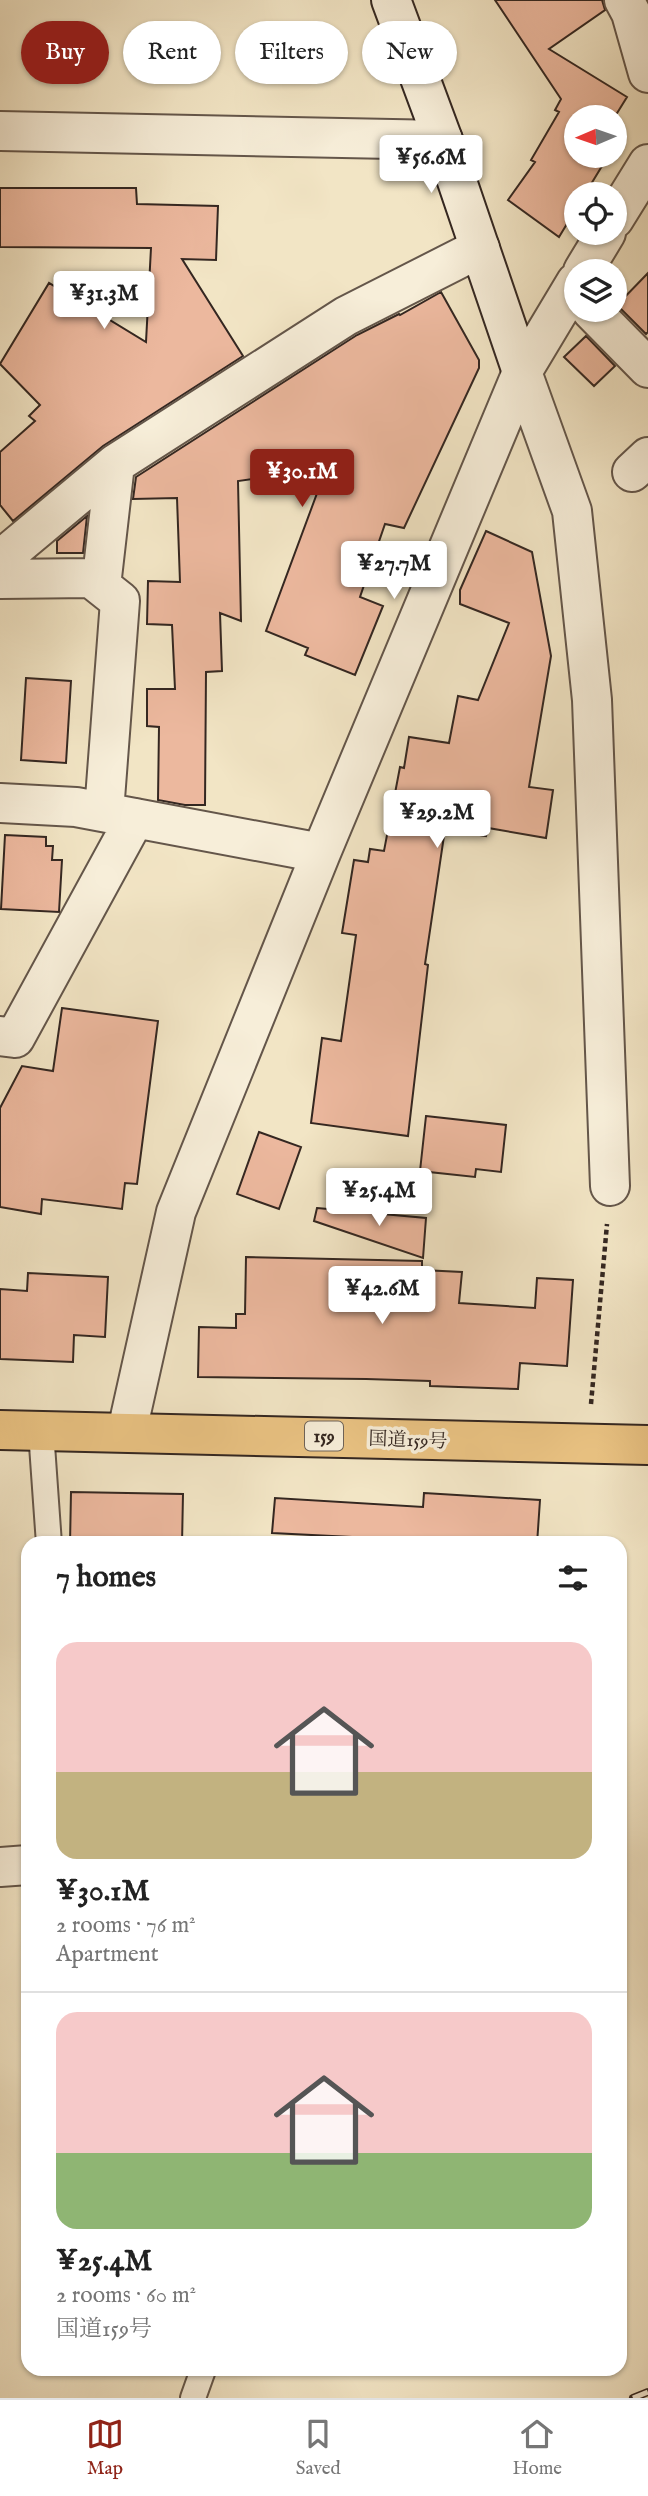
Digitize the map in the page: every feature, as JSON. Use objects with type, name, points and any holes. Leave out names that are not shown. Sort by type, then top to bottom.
[{"type":"highway","name":"国道159号","points":[[0,1430],[127,1431],[648,1446]]},
{"type":"street","points":[[391,0],[443,140],[572,511],[592,701],[610,1186]]},
{"type":"street","points":[[624,0],[631,13],[648,73]]},
{"type":"street","points":[[0,131],[443,140]]},
{"type":"street","points":[[627,198],[648,163]]},
{"type":"street","points":[[0,560],[115,464],[346,316],[480,248]]},
{"type":"street","points":[[127,1431],[176,1212],[321,853],[522,372],[564,312]]},
{"type":"street","points":[[607,322],[648,368]]},
{"type":"street","points":[[102,586],[115,464]]},
{"type":"street","points":[[0,579],[91,578],[120,601],[120,815],[15,1038],[0,1036]]},
{"type":"street","points":[[0,803],[76,807],[321,853]]},
{"type":"street","points":[[0,1867],[21,1866]]},
{"type":"lane","points":[[41,1431],[48,1536]]},
{"type":"lane","points":[[193,2398],[200,2376]]},
{"type":"path","points":[[588,1443],[610,1186]]},
{"type":"building","points":[[495,0],[602,0],[605,10],[549,49],[627,97],[622,105],[564,105],[564,168],[601,168],[592,182],[564,182],[564,229],[559,237],[508,200],[535,162],[531,160],[559,112],[555,110],[561,99]]},
{"type":"building","points":[[0,188],[136,188],[137,204],[218,206],[216,260],[182,259],[243,356],[103,446],[13,521],[0,505],[0,452],[35,421],[29,416],[40,405],[0,364],[49,283],[146,342],[151,248],[0,247]]},
{"type":"building","points":[[648,273],[646,334],[627,315],[627,295]]},
{"type":"building","points":[[441,292],[479,360],[479,368],[404,528],[385,524],[360,597],[383,606],[355,675],[305,655],[308,648],[266,631],[326,469],[238,481],[241,621],[220,613],[222,671],[206,672],[205,805],[185,805],[158,800],[159,727],[147,726],[147,689],[175,689],[172,625],[147,624],[148,581],[180,582],[177,498],[133,499],[136,477],[357,335]]},
{"type":"building","points":[[586,336],[615,366],[594,386],[564,357]]},
{"type":"building","points":[[87,516],[83,553],[57,553],[57,541]]},
{"type":"building","points":[[486,531],[532,552],[551,656],[529,787],[553,790],[546,838],[488,828],[486,836],[445,829],[425,964],[428,965],[408,1136],[311,1123],[322,1038],[341,1041],[356,935],[342,933],[354,860],[368,862],[370,849],[384,851],[400,767],[404,768],[409,737],[449,743],[458,696],[478,700],[509,623],[460,604],[460,590]]},
{"type":"building","points":[[26,678],[71,681],[66,763],[21,760]]},
{"type":"building","points":[[5,835],[46,837],[46,846],[53,846],[52,860],[62,860],[59,912],[1,909]]},
{"type":"building","points":[[62,1008],[158,1021],[137,1184],[125,1183],[122,1209],[42,1199],[41,1214],[0,1207],[0,1108],[22,1066],[53,1071]]},
{"type":"building","points":[[426,1116],[506,1125],[501,1172],[476,1169],[475,1177],[420,1171]]},
{"type":"building","points":[[259,1132],[301,1147],[279,1209],[237,1194]]},
{"type":"building","points":[[317,1208],[426,1218],[423,1258],[314,1221]]},
{"type":"building","points":[[246,1257],[422,1261],[422,1270],[462,1272],[459,1303],[535,1308],[537,1278],[573,1280],[567,1366],[520,1363],[518,1389],[430,1386],[430,1381],[198,1377],[199,1327],[236,1328],[236,1314],[245,1314]]},
{"type":"building","points":[[28,1273],[108,1277],[105,1337],[74,1335],[73,1362],[0,1359],[0,1289],[27,1291]]},
{"type":"building","points":[[71,1492],[183,1494],[182,1536],[70,1536]]},
{"type":"building","points":[[424,1493],[540,1500],[538,1536],[331,1536],[272,1533],[275,1498],[423,1507]]},
{"type":"railway","points":[[633,2398],[648,2392]]}]
